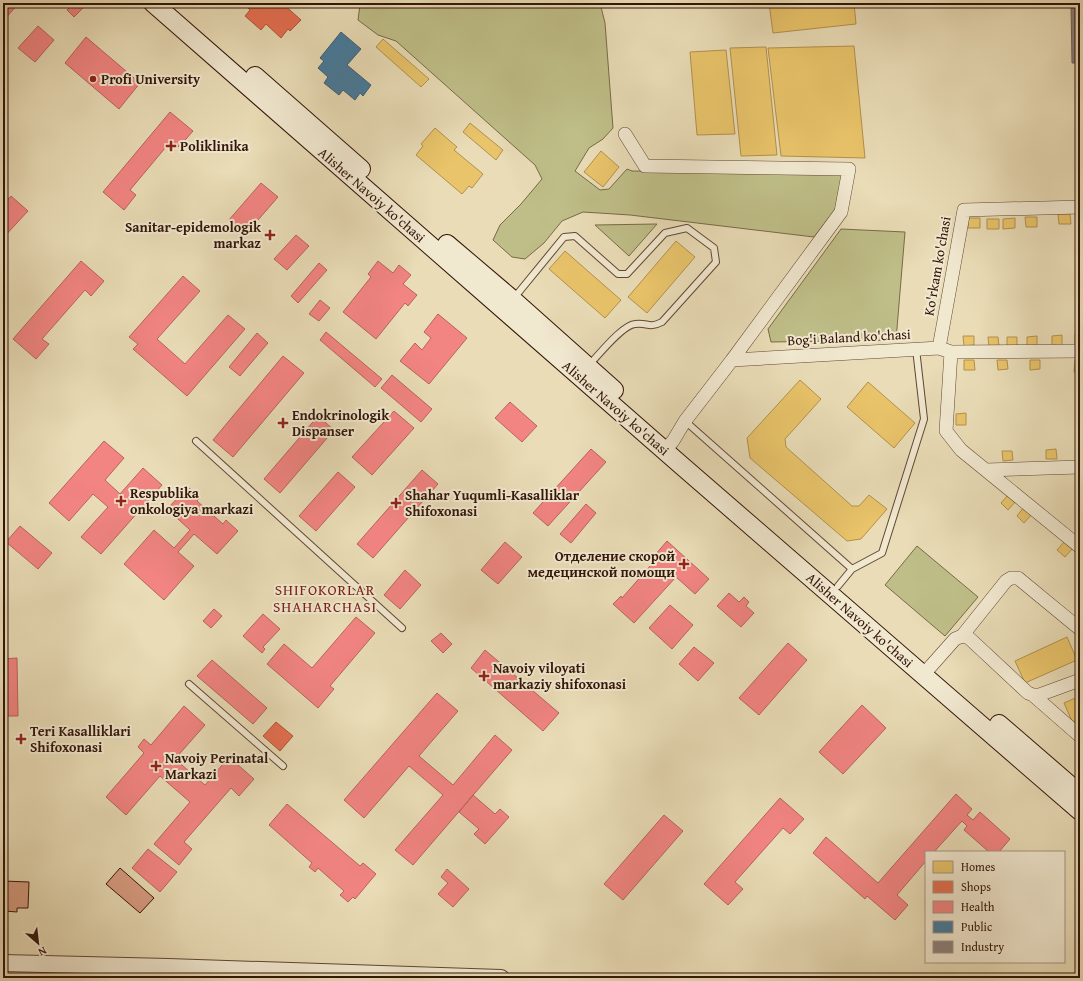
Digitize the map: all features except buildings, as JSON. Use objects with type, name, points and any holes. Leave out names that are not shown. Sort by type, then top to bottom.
[{"type":"main road","name":"Alisher Navoiy ko'chasi","points":[[153,3],[509,305],[927,670],[1080,794]]},
{"type":"main road","name":"Alisher Navoiy ko'chasi","points":[[168,3],[298,112],[412,214],[509,305]]},
{"type":"main road","name":"Alisher Navoiy ko'chasi","points":[[669,446],[838,586],[1080,811]]},
{"type":"street","points":[[625,134],[645,166],[849,169],[842,212],[685,421],[669,446]]},
{"type":"street","name":"Ko'rkam ko'chasi","points":[[945,350],[964,210],[1080,207]]},
{"type":"street","name":"Bog'i Baland ko'chasi","points":[[732,360],[916,349],[1080,350]]},
{"type":"street","points":[[945,350],[946,431],[961,450],[1080,547]]},
{"type":"street","points":[[986,470],[1080,467]]},
{"type":"street","points":[[927,670],[955,639],[962,636],[1006,581],[1011,578],[1018,578],[1080,629]]},
{"type":"street","points":[[962,636],[969,638],[1028,693],[1033,695],[1080,736]]},
{"type":"street","points":[[1033,695],[1039,695],[1080,680]]},
{"type":"street","points":[[3,963],[501,978]]},
{"type":"street","points":[[3,972],[223,978]]},
{"type":"lane","points":[[509,305],[564,237],[575,236],[618,274],[627,274],[665,233],[687,228],[714,248],[716,262],[662,322],[654,326],[634,324],[624,328],[583,371]]},
{"type":"lane","points":[[838,586],[852,569],[882,553],[924,419],[916,349]]},
{"type":"lane","points":[[685,421],[852,569]]},
{"type":"lane","points":[[196,441],[402,628]]},
{"type":"lane","points":[[189,684],[283,766]]},
{"type":"shaded area","points":[[362,3],[600,3],[605,23],[613,128],[603,139],[589,148],[575,171],[600,190],[609,189],[627,169],[632,171],[835,173],[842,176],[835,210],[814,237],[630,215],[583,212],[562,221],[544,243],[525,259],[512,257],[493,240],[500,225],[521,204],[542,179],[535,165],[396,41],[378,35],[358,20],[360,5]]},
{"type":"shaded area","points":[[657,224],[629,256],[595,225]]},
{"type":"shaded area","points":[[841,229],[905,232],[896,340],[771,342],[768,329]]},
{"type":"shaded area","points":[[917,546],[978,597],[945,636],[885,585]]},
{"type":"place","name":"Profi University","points":[[93,79]]},
{"type":"place","name":"Poliklinika","points":[[171,146]]},
{"type":"place","name":"Sanitar-epidemologik markaz","points":[[270,235]]},
{"type":"place","name":"Endokrinologik Dispanser","points":[[283,423]]},
{"type":"place","name":"Respublika onkologiya markazi","points":[[121,501]]},
{"type":"place","name":"Shahar Yuqumli-Kasalliklar Shifoxonasi","points":[[396,503]]},
{"type":"place","name":"Отделение скорой медецинской помощи","points":[[684,564]]},
{"type":"place","name":"Navoiy viloyati markaziy shifoxonasi","points":[[484,676]]},
{"type":"place","name":"Teri Kasalliklari Shifoxonasi","points":[[21,739]]},
{"type":"place","name":"Navoiy Perinatal Markazi","points":[[156,766]]},
{"type":"district","name":"SHIFOKORLAR SHAHARCHASI","points":[[325,598]]}]
